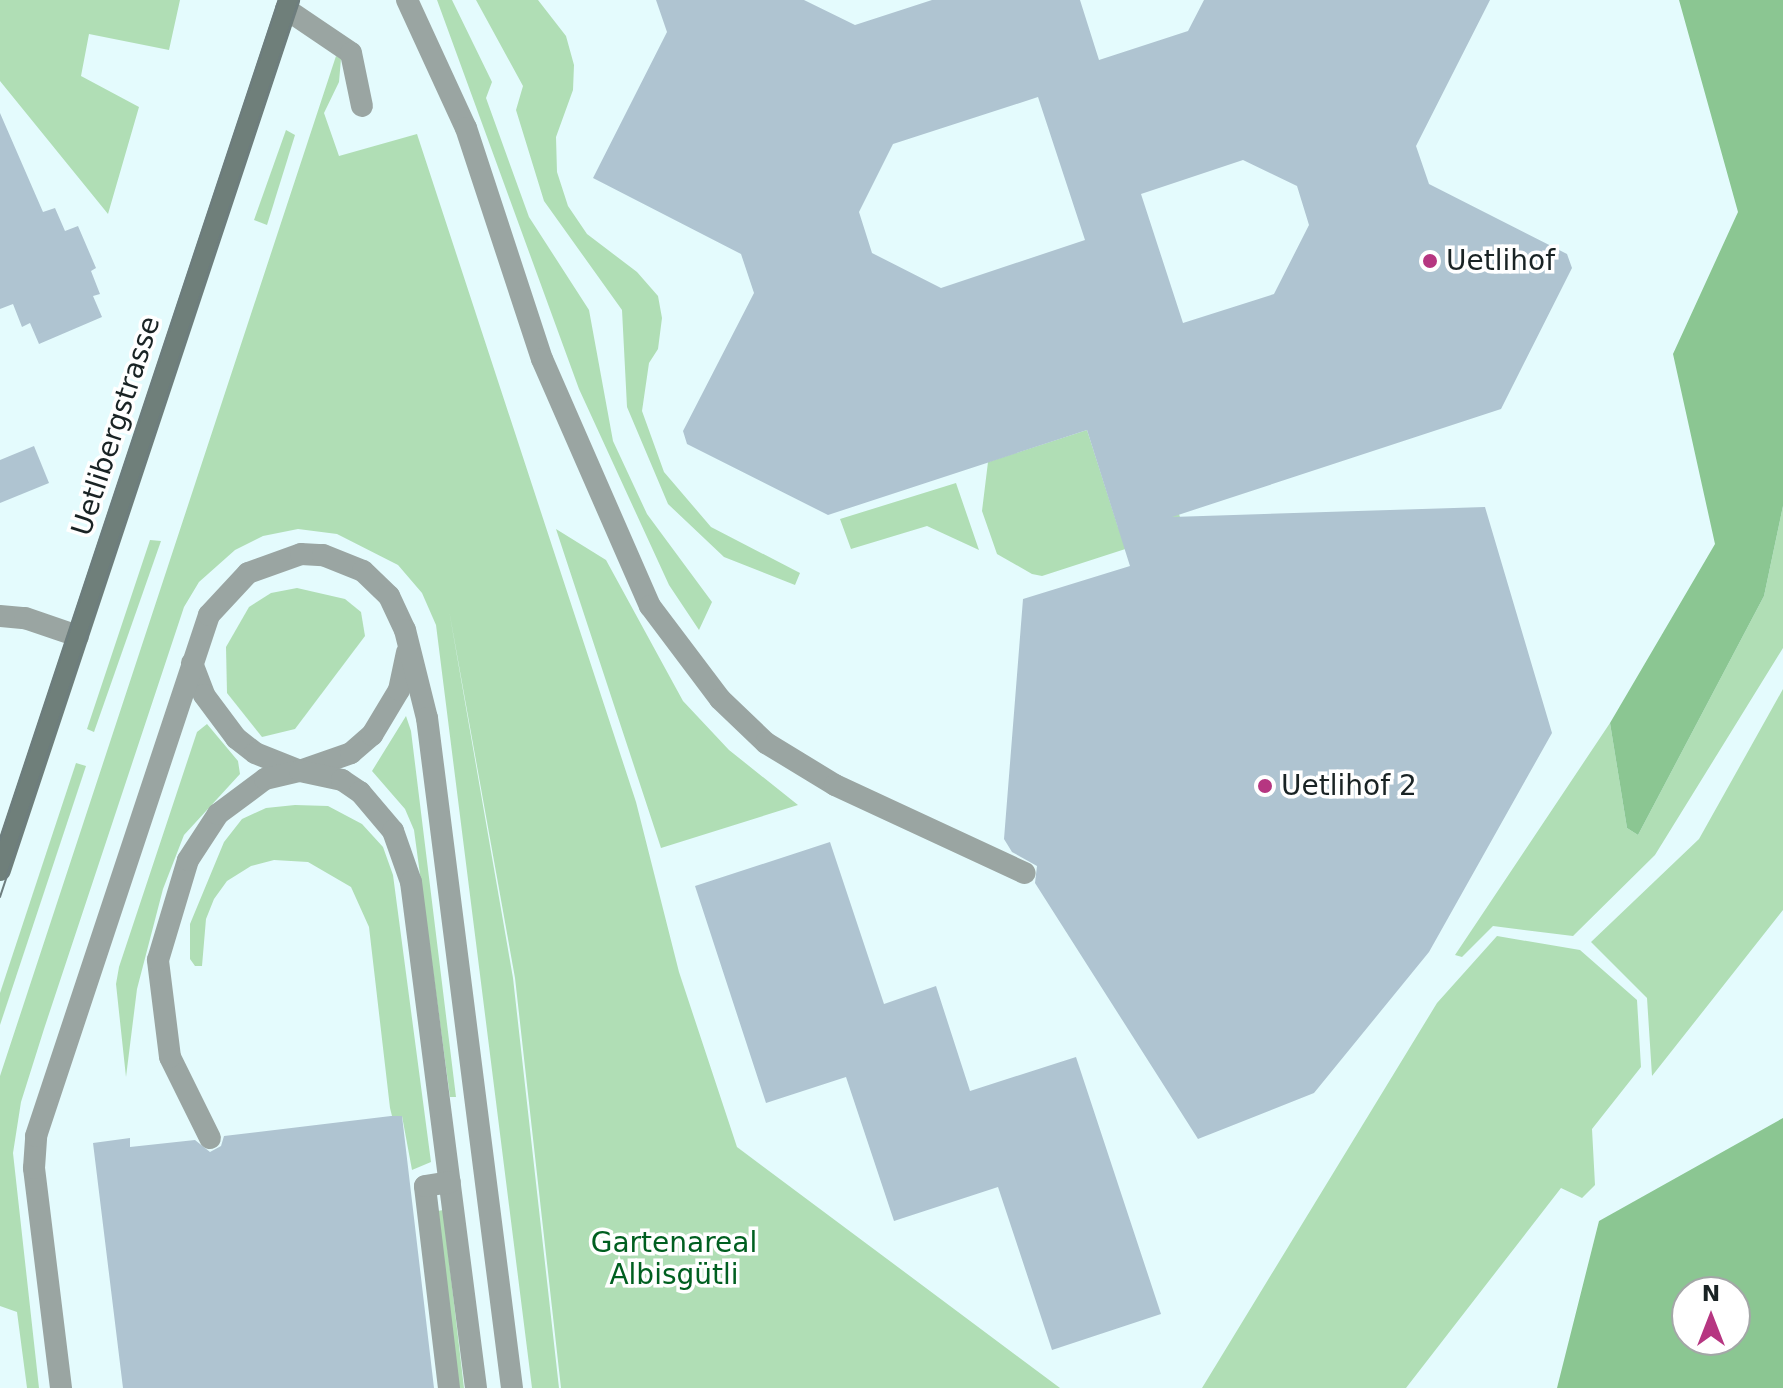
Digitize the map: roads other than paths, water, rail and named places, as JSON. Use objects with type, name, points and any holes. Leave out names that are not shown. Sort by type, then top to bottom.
[{"type":"main road","name":"Uetlibergstrasse","points":[[0,870],[288,5]]},
{"type":"street","points":[[407,0],[466,128],[542,359],[650,606],[720,699],[766,743],[835,785],[1025,873]]},
{"type":"street","points":[[288,5],[351,53],[362,106]]},
{"type":"street","points":[[61,1388],[34,1168],[36,1136],[209,615],[232,585],[264,563],[301,554],[343,561],[377,582],[398,610],[409,645],[427,718],[512,1388]]},
{"type":"street","points":[[0,616],[25,618],[78,636]]},
{"type":"street","points":[[210,1138],[170,1057],[158,960],[188,860],[203,831],[234,797],[265,779],[300,771],[351,753],[372,735],[399,690],[409,645]]},
{"type":"street","points":[[192,663],[204,695],[236,738],[255,753],[300,771],[342,780],[360,792],[393,831],[405,856],[476,1388]]},
{"type":"street","points":[[449,1388],[425,1186],[450,1182]]},
{"type":"tram line","points":[[0,840],[279,0]]},
{"type":"tram line","points":[[0,897],[299,0]]},
{"type":"place","name":"Uetlihof","points":[[1430,261]]},
{"type":"place","name":"Uetlihof 2","points":[[1265,786]]},
{"type":"park label","name":"Gartenareal Albisgütli","points":[[674,1259]]}]
